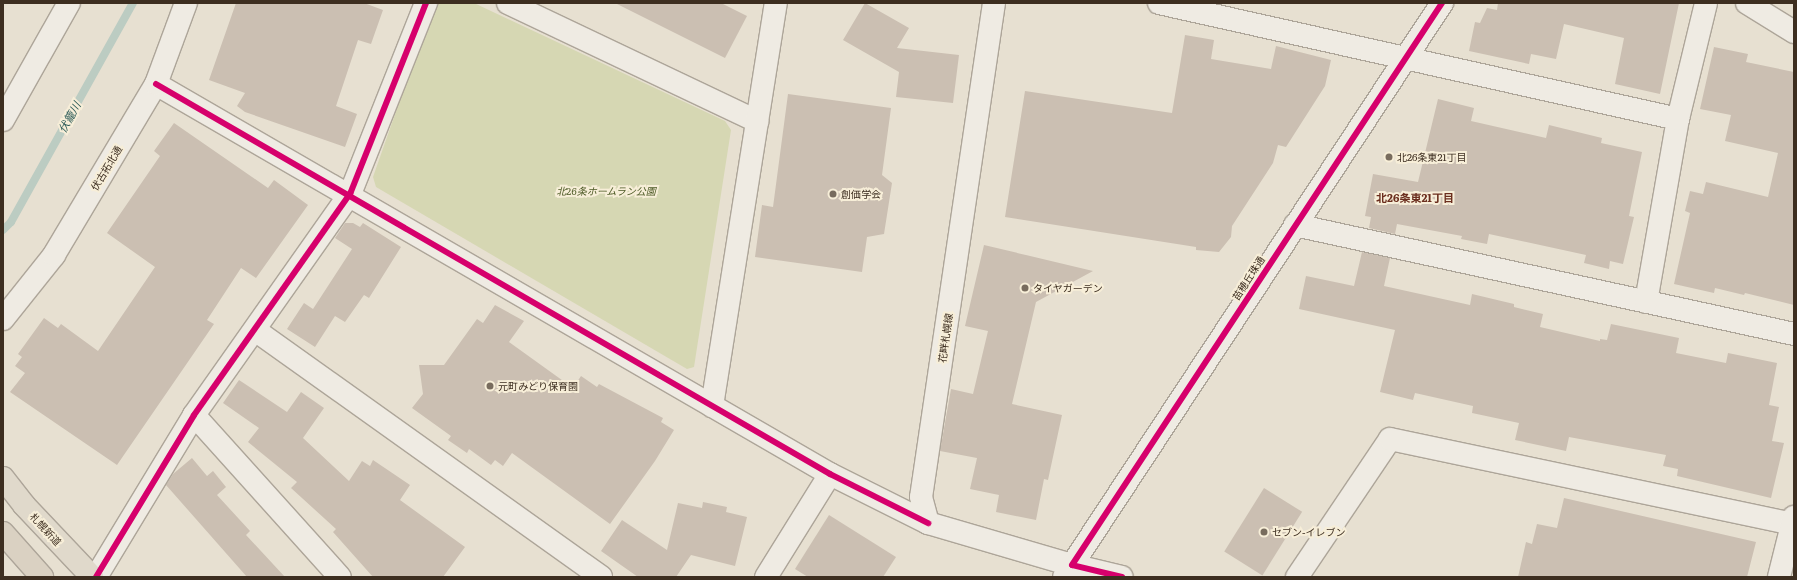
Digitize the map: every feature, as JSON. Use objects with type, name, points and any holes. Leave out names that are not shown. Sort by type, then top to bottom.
[{"type":"highway","name":"札幌新道","points":[[3,478],[24,505],[92,577]]},
{"type":"highway","points":[[3,534],[42,577]]},
{"type":"street","points":[[4,116],[69,3]]},
{"type":"street","name":"伏古拓北通","points":[[3,319],[54,255],[156,84],[186,3]]},
{"type":"street","points":[[96,577],[194,415],[350,194],[426,3]]},
{"type":"street","points":[[508,3],[757,121]]},
{"type":"street","points":[[712,406],[776,3]]},
{"type":"street","name":"花畔札幌線","points":[[928,523],[921,497],[994,3]]},
{"type":"street","points":[[1159,3],[1405,59],[1678,118]]},
{"type":"street","name":"苗穂丘珠通","points":[[1068,571],[1442,3]]},
{"type":"street","points":[[1646,302],[1678,118],[1706,3]]},
{"type":"street","points":[[1747,3],[1794,32]]},
{"type":"street","points":[[156,84],[350,194],[830,474],[928,523],[1068,571],[1122,577]]},
{"type":"street","points":[[1295,225],[1794,334]]},
{"type":"street","points":[[255,330],[601,577]]},
{"type":"street","points":[[194,415],[340,577]]},
{"type":"street","points":[[1297,577],[1390,439],[1794,522],[1779,577]]},
{"type":"street","points":[[766,577],[830,474]]},
{"type":"green space","name":"北26条ホームラン公園","points":[[434,3],[474,3],[725,121],[731,130],[694,367],[687,369],[376,187],[373,177]]},
{"type":"building","points":[[236,3],[364,3],[383,10],[371,44],[358,40],[336,106],[357,114],[345,147],[245,112],[237,106],[245,93],[209,80]]},
{"type":"building","points":[[615,3],[721,3],[747,16],[725,58]]},
{"type":"building","points":[[865,3],[909,28],[897,48],[959,55],[953,103],[896,97],[899,72],[843,40]]},
{"type":"building","points":[[1498,3],[1679,3],[1660,94],[1615,84],[1624,38],[1564,24],[1556,59],[1531,54],[1529,64],[1469,51],[1475,22],[1480,23],[1487,8],[1497,10]]},
{"type":"building","points":[[1185,35],[1214,40],[1211,59],[1271,69],[1276,46],[1331,60],[1325,86],[1286,147],[1278,145],[1273,163],[1232,226],[1231,237],[1219,252],[1196,250],[1196,247],[1005,217],[1025,91],[1172,113]]},
{"type":"building","points":[[1714,47],[1748,54],[1746,62],[1794,72],[1794,305],[1745,293],[1744,295],[1715,288],[1714,293],[1674,284],[1690,213],[1685,211],[1690,191],[1703,194],[1706,182],[1768,197],[1778,153],[1725,141],[1731,115],[1700,109]]},
{"type":"building","name":"創価学会","points":[[788,94],[891,108],[882,175],[892,183],[884,234],[867,237],[862,272],[755,257],[762,205],[773,207]]},
{"type":"building","points":[[1438,99],[1474,108],[1471,121],[1546,138],[1549,125],[1602,138],[1601,143],[1642,152],[1629,216],[1634,217],[1623,264],[1610,261],[1609,269],[1584,263],[1586,255],[1489,234],[1487,244],[1461,239],[1462,236],[1397,224],[1395,234],[1369,228],[1371,217],[1365,216],[1373,174],[1418,182]]},
{"type":"building","points":[[174,123],[268,188],[274,180],[308,205],[256,278],[241,268],[207,320],[214,324],[117,465],[10,392],[25,373],[15,366],[22,357],[18,354],[44,318],[58,328],[61,324],[98,351],[155,267],[107,233],[160,156],[154,151]]},
{"type":"building","points":[[345,223],[353,223],[360,227],[363,223],[401,247],[369,298],[364,295],[345,322],[335,316],[315,347],[287,329],[304,303],[313,309],[352,249],[335,238]]},
{"type":"building","points":[[984,245],[1093,271],[1036,302],[1012,404],[1062,415],[1048,480],[1044,479],[1036,520],[996,512],[999,495],[970,489],[977,458],[940,451],[951,389],[973,394],[988,331],[965,326]]},
{"type":"building","points":[[1362,252],[1390,258],[1384,286],[1470,305],[1472,294],[1514,304],[1514,307],[1543,314],[1540,327],[1600,341],[1600,339],[1607,340],[1611,324],[1679,338],[1676,353],[1726,363],[1728,353],[1777,363],[1769,405],[1779,407],[1772,441],[1784,443],[1771,498],[1677,476],[1678,469],[1663,466],[1666,455],[1569,437],[1566,451],[1515,440],[1519,423],[1472,413],[1473,406],[1415,393],[1413,400],[1380,392],[1395,330],[1299,309],[1306,276],[1354,286]]},
{"type":"building","points":[[495,305],[524,321],[509,342],[573,388],[581,376],[597,387],[599,384],[663,418],[661,422],[674,430],[655,461],[610,524],[512,453],[503,466],[495,460],[491,465],[469,449],[467,453],[448,440],[451,436],[412,408],[423,394],[419,365],[444,365],[477,319],[483,323]]},
{"type":"building","points":[[239,380],[287,412],[301,392],[324,408],[303,438],[349,481],[362,461],[370,466],[373,460],[410,485],[400,500],[465,547],[443,577],[373,577],[333,532],[336,529],[291,488],[297,482],[248,442],[259,428],[223,403]]},
{"type":"building","points":[[192,458],[207,476],[213,471],[226,487],[217,495],[250,531],[246,535],[285,577],[247,577],[166,485],[173,474]]},
{"type":"building","points":[[1264,488],[1302,512],[1262,575],[1224,552]]},
{"type":"building","points":[[1564,498],[1756,542],[1747,577],[1518,577],[1526,542],[1532,544],[1537,524],[1557,528]]},
{"type":"building","points":[[703,502],[727,507],[726,512],[747,517],[735,566],[691,555],[676,577],[638,577],[601,551],[622,520],[667,550],[678,503],[702,508]]},
{"type":"building","points":[[829,515],[896,557],[883,577],[808,577],[795,569]]},
{"type":"waterway","name":"伏籠川","points":[[3,230],[11,222],[133,3]]},
{"type":"cycle path","points":[[96,577],[194,415],[350,194],[426,3]]},
{"type":"cycle path","points":[[1122,577],[1072,565],[1442,3]]},
{"type":"cycle path","points":[[156,84],[830,474],[928,523]]},
{"type":"place","name":"北26条東21丁目","points":[[1389,157]]},
{"type":"place","name":"創価学会","points":[[833,194]]},
{"type":"place","name":"タイヤガーデン","points":[[1025,288]]},
{"type":"place","name":"元町みどり保育園","points":[[490,386]]},
{"type":"place","name":"セブン-イレブン","points":[[1264,532]]},
{"type":"district","name":"北26条東21丁目","points":[[1415,197]]}]
